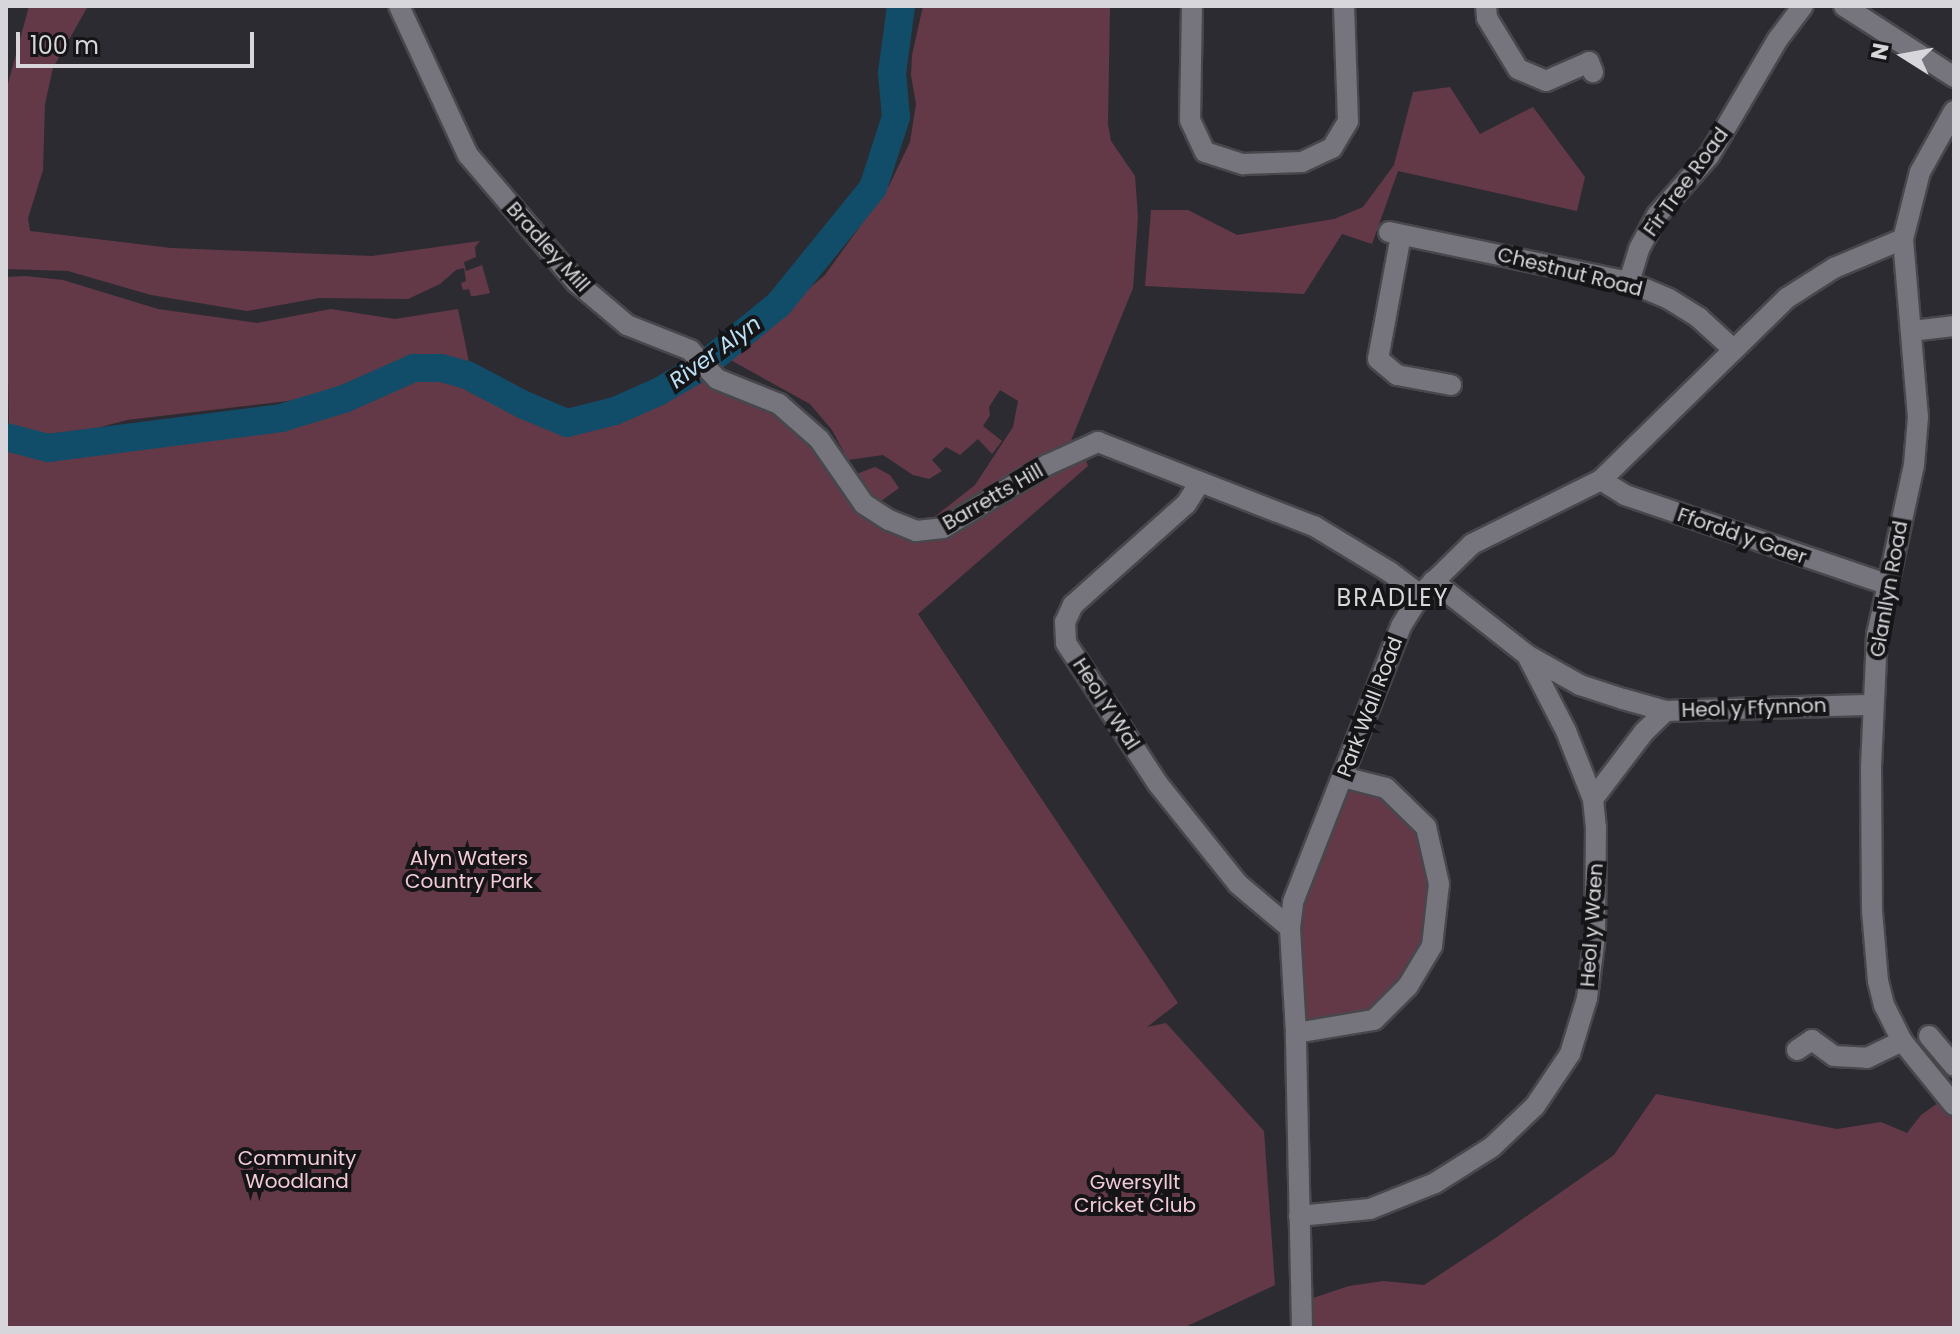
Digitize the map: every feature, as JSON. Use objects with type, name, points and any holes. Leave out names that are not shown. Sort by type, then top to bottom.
[{"type":"street","name":"Bradley Mill","points":[[399,6],[468,155],[576,282],[627,325],[690,350],[717,379],[779,404]]},
{"type":"street","points":[[1192,6],[1190,120],[1205,152],[1243,164],[1302,162],[1332,148],[1348,121],[1344,6]]},
{"type":"street","points":[[1486,6],[1487,18],[1518,69],[1546,81],[1589,62]]},
{"type":"street","name":"Fir Tree Road","points":[[1629,282],[1639,249],[1657,215],[1709,156],[1778,39],[1803,6]]},
{"type":"street","points":[[1844,6],[1954,77]]},
{"type":"street","name":"Glanllyn Road","points":[[1954,111],[1920,172],[1903,239],[1918,417],[1914,465],[1877,635],[1872,705],[1875,954],[1884,1005],[1902,1041],[1954,1105]]},
{"type":"street","name":"Chestnut Road","points":[[1446,381],[1397,375],[1378,359],[1395,233],[1629,282],[1669,299],[1699,318],[1734,350]]},
{"type":"street","name":"Park Wall Road","points":[[1302,1328],[1296,1033],[1290,928],[1293,902],[1396,638],[1426,588],[1472,544],[1601,480],[1734,350],[1808,283],[1862,254],[1903,239]]},
{"type":"street","points":[[1912,331],[1954,326]]},
{"type":"street","name":"Barretts Hill","points":[[779,404],[819,439],[864,504],[916,531],[943,528],[1047,465],[1098,442],[1200,482]]},
{"type":"street","name":"Ffordd y Gaer","points":[[1601,480],[1625,495],[1886,584]]},
{"type":"street","points":[[1200,482],[1314,526],[1426,588]]},
{"type":"street","name":"Heol Y Wal","points":[[1200,482],[1186,504],[1073,605],[1065,622],[1066,643],[1158,784],[1238,884],[1290,928]]},
{"type":"street","name":"Heol y Ffynnon","points":[[1426,588],[1527,655],[1580,685],[1666,711],[1872,705]]},
{"type":"street","name":"Heol y Waen","points":[[1299,1216],[1370,1209],[1435,1183],[1492,1147],[1535,1106],[1570,1054],[1587,998],[1595,936],[1597,859],[1593,799],[1566,731],[1527,655]]},
{"type":"street","points":[[1593,799],[1644,732],[1666,711]]},
{"type":"street","points":[[1296,1033],[1374,1020],[1408,986],[1432,946],[1439,884],[1426,827],[1386,788],[1343,777]]},
{"type":"street","points":[[1929,1036],[1954,1066]]},
{"type":"street","points":[[1808,1040],[1834,1056],[1849,1059],[1879,1056],[1902,1041]]},
{"type":"green space","points":[[29,6],[88,6],[53,68],[45,104],[43,170],[28,218],[30,231],[171,248],[372,256],[480,241],[475,247],[476,257],[464,262],[466,271],[482,265],[490,293],[471,296],[469,289],[463,290],[461,283],[466,281],[464,268],[408,299],[319,298],[247,311],[151,295],[68,271],[6,269],[6,91]]},
{"type":"green space","points":[[923,6],[1110,6],[1108,124],[1111,141],[1135,176],[1138,217],[1133,288],[1066,453],[942,524],[928,522],[975,485],[1013,427],[1018,401],[1000,390],[989,407],[990,415],[983,426],[1002,441],[992,454],[978,439],[960,455],[946,447],[932,460],[942,471],[929,479],[913,475],[883,455],[848,460],[832,430],[810,404],[727,358],[825,275],[889,186],[910,142],[916,104],[911,75],[912,55]]},
{"type":"green space","points":[[1450,87],[1480,134],[1533,107],[1585,177],[1577,211],[1398,171],[1372,244],[1342,234],[1304,294],[1145,286],[1151,210],[1188,210],[1237,235],[1334,219],[1363,207],[1394,165],[1413,92]]},
{"type":"green space","points":[[6,277],[63,280],[158,309],[257,323],[331,309],[395,319],[458,309],[469,362],[436,357],[414,359],[376,370],[313,398],[127,420],[67,436],[9,428]]},
{"type":"green space","name":"Alyn Waters Country Park","points":[[703,366],[778,407],[819,439],[862,507],[914,541],[1083,453],[1088,466],[918,614],[1178,1003],[1147,1027],[1166,1023],[1264,1131],[1275,1285],[1183,1328],[6,1328],[6,437],[48,448],[281,418],[344,399],[414,368],[441,368],[467,375],[567,423],[616,411]]},
{"type":"green space","points":[[875,467],[890,475],[899,488],[877,504],[859,487],[859,473]]},
{"type":"green space","points":[[1343,777],[1386,788],[1426,827],[1432,946],[1374,1020],[1296,1033],[1290,928]]},
{"type":"green space","points":[[1656,1094],[1837,1129],[1881,1122],[1907,1133],[1921,1115],[1938,1103],[1954,1116],[1954,1328],[1306,1328],[1307,1300],[1349,1286],[1384,1281],[1424,1285],[1494,1239],[1614,1155]]},
{"type":"waterway","name":"River Alyn","points":[[6,437],[48,448],[281,418],[344,399],[414,368],[441,368],[467,375],[567,423],[615,411],[658,392],[703,366],[779,304],[873,188],[896,117],[892,73],[901,6]]},
{"type":"district","name":"BRADLEY","points":[[1393,598]]},
{"type":"park label","name":"Community Woodland","points":[[297,1170]]},
{"type":"park label","name":"Gwersyllt Cricket Club","points":[[1135,1194]]}]
